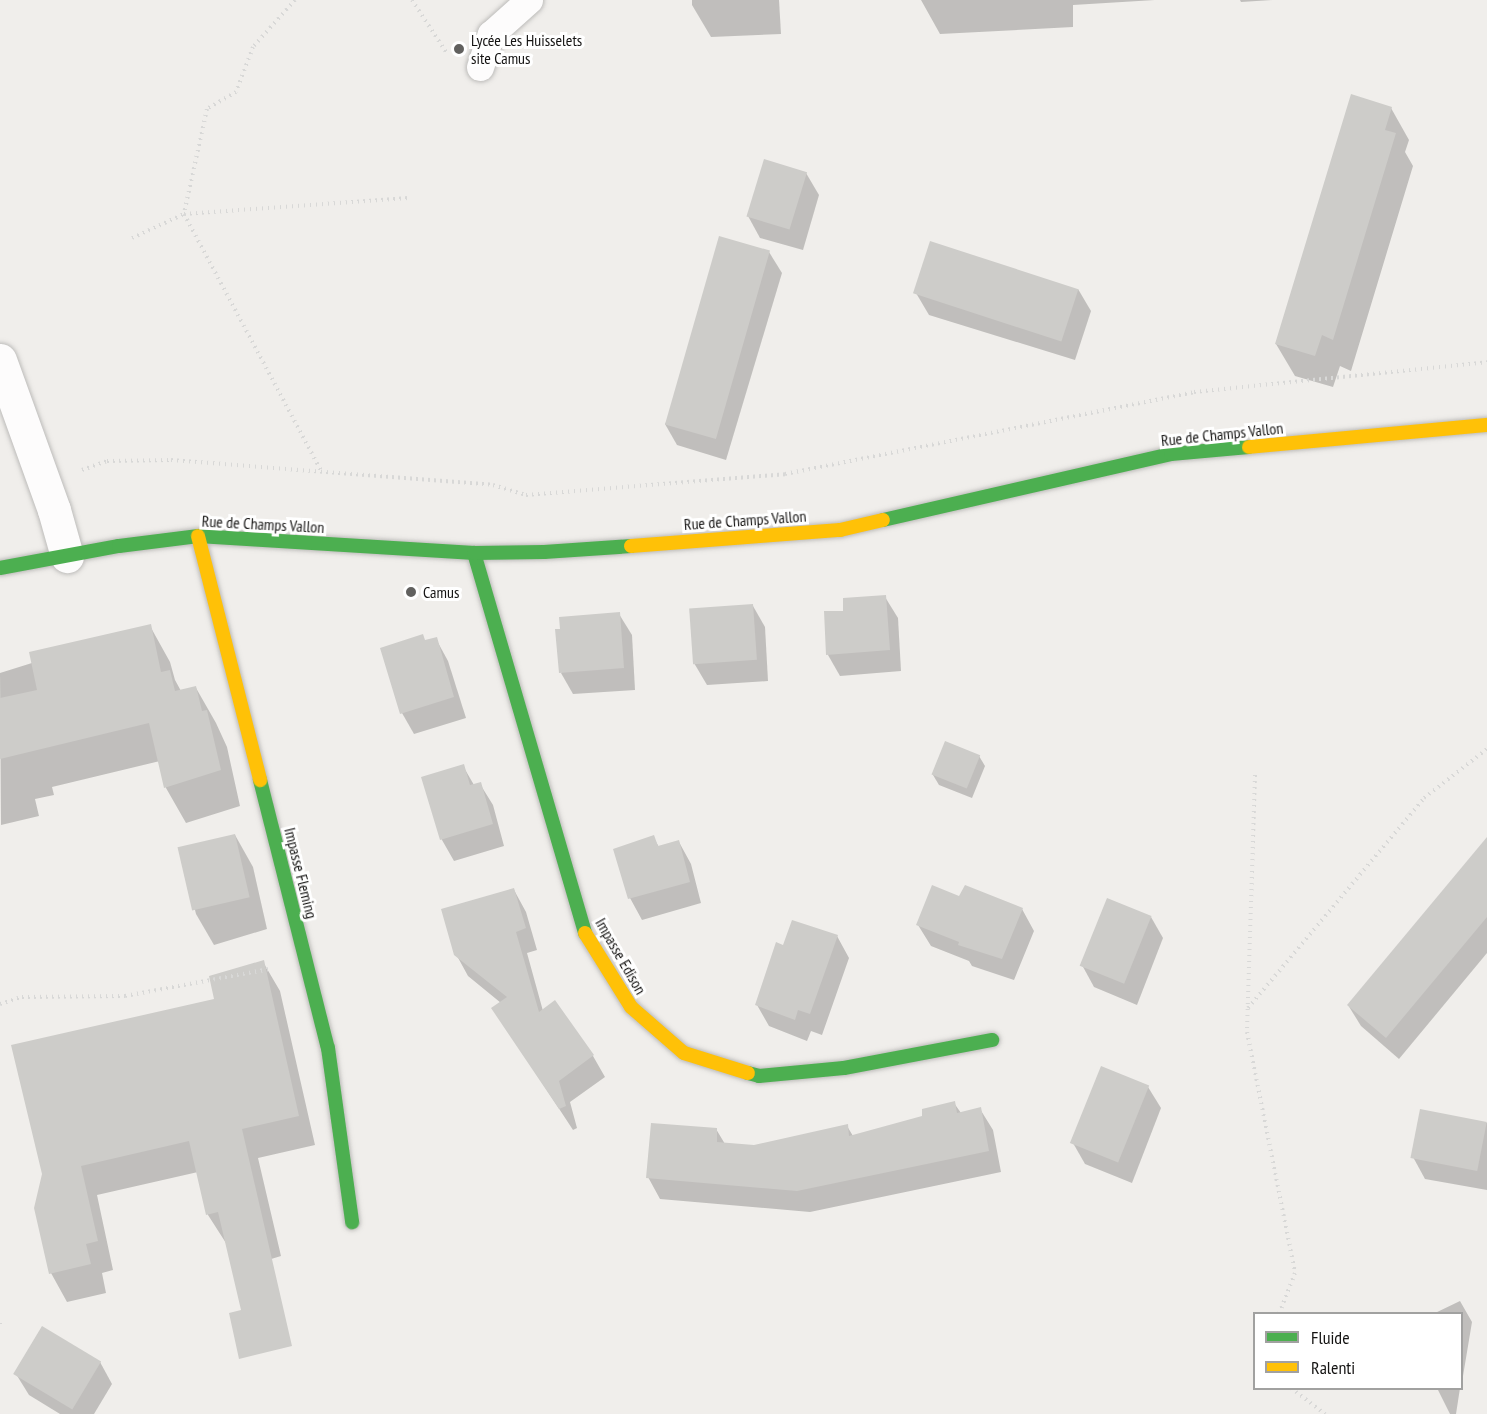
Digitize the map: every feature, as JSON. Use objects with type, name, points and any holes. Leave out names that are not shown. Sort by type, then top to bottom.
[{"type":"street","points":[[0,360],[45,483],[67,556]]},
{"type":"street","name":"Rue de Champs Vallon","points":[[0,568],[198,537],[474,553],[544,552],[840,530],[1171,454],[1487,426]]},
{"type":"street","name":"Impasse Fleming","points":[[198,537],[328,1048],[352,1222]]},
{"type":"street","name":"Impasse Edison","points":[[474,553],[586,935],[631,1007],[684,1053],[759,1076],[844,1068],[992,1040]]},
{"type":"lane","points":[[480,67],[490,34],[529,0]]},
{"type":"path","points":[[295,0],[253,46],[236,92],[207,109],[184,214],[321,471]]},
{"type":"path","points":[[412,0],[452,59]]},
{"type":"path","points":[[132,238],[184,214],[408,198]]},
{"type":"path","points":[[45,483],[107,461],[171,460],[493,485],[526,495],[785,474],[1194,392],[1487,362]]},
{"type":"path","points":[[1248,1008],[1424,798],[1487,749]]},
{"type":"path","points":[[1255,775],[1247,1032],[1295,1273],[1280,1312]]},
{"type":"path","points":[[0,1004],[22,997],[125,996],[306,962]]},
{"type":"path","points":[[1292,1390],[1325,1414]]},
{"type":"building","points":[[1351,94],[1392,107],[1385,130],[1396,133],[1333,340],[1322,335],[1315,356],[1275,344]]},
{"type":"building","points":[[764,159],[807,172],[789,230],[746,216]]},
{"type":"building","points":[[719,236],[770,251],[716,439],[665,424]]},
{"type":"building","points":[[930,241],[1078,289],[1061,342],[913,293]]},
{"type":"building","points":[[886,595],[890,650],[826,655],[824,611],[843,611],[843,598]]},
{"type":"building","points":[[753,604],[757,660],[693,664],[689,608]]},
{"type":"building","points":[[620,612],[624,668],[559,673],[555,629],[560,629],[559,617]]},
{"type":"building","points":[[151,624],[161,672],[170,670],[175,691],[196,686],[202,711],[207,710],[221,770],[164,788],[149,723],[0,759],[0,698],[37,690],[29,652]]},
{"type":"building","points":[[423,634],[425,640],[437,637],[454,697],[400,714],[380,648]]},
{"type":"building","points":[[945,741],[980,755],[967,789],[932,774]]},
{"type":"building","points":[[464,764],[470,785],[481,782],[493,824],[440,840],[421,777]]},
{"type":"building","points":[[235,834],[250,897],[192,911],[178,847]]},
{"type":"building","points":[[654,835],[658,846],[679,840],[690,882],[628,899],[613,849]]},
{"type":"building","points":[[1487,837],[1487,917],[1386,1038],[1347,1005]]},
{"type":"building","points":[[932,885],[959,896],[965,885],[1023,908],[1002,959],[958,945],[959,942],[916,925]]},
{"type":"building","points":[[514,888],[526,928],[516,932],[539,1012],[555,1000],[594,1055],[559,1081],[566,1106],[559,1109],[491,1008],[507,997],[454,955],[441,909]]},
{"type":"building","points":[[1107,898],[1152,916],[1124,984],[1080,966]]},
{"type":"building","points":[[792,920],[838,935],[810,1014],[798,1010],[795,1020],[755,1005],[776,942],[783,945]]},
{"type":"building","points":[[264,960],[299,1116],[242,1129],[292,1346],[239,1359],[229,1313],[241,1310],[218,1212],[206,1215],[189,1141],[81,1166],[98,1241],[86,1244],[91,1264],[49,1274],[34,1208],[42,1174],[11,1045],[214,999],[209,976]]},
{"type":"building","points":[[1101,1066],[1149,1085],[1118,1162],[1070,1143]]},
{"type":"building","points":[[955,1101],[957,1113],[981,1107],[989,1151],[797,1191],[646,1178],[651,1123],[717,1128],[717,1142],[754,1145],[848,1124],[849,1136],[922,1116],[922,1109]]},
{"type":"building","points":[[1420,1109],[1487,1122],[1477,1171],[1410,1158]]},
{"type":"building","points":[[42,1326],[101,1362],[72,1410],[13,1374]]},
{"type":"traffic: fast","points":[[883,520],[1171,454],[1249,447]]},
{"type":"traffic: fast","points":[[0,568],[119,546],[198,536],[474,553],[544,552],[631,546]]},
{"type":"traffic: fast","points":[[474,553],[585,933]]},
{"type":"traffic: fast","points":[[260,780],[328,1048],[352,1222]]},
{"type":"traffic: fast","points":[[748,1073],[759,1076],[844,1068],[992,1040]]},
{"type":"traffic: slow","points":[[1249,447],[1487,425]]},
{"type":"traffic: slow","points":[[631,546],[840,530],[883,520]]},
{"type":"traffic: slow","points":[[198,536],[260,780]]},
{"type":"traffic: slow","points":[[585,933],[631,1007],[684,1053],[748,1073]]},
{"type":"place","name":"Lycée Les Huisselets site Camus","points":[[459,49]]},
{"type":"place","name":"Camus","points":[[411,592]]}]
